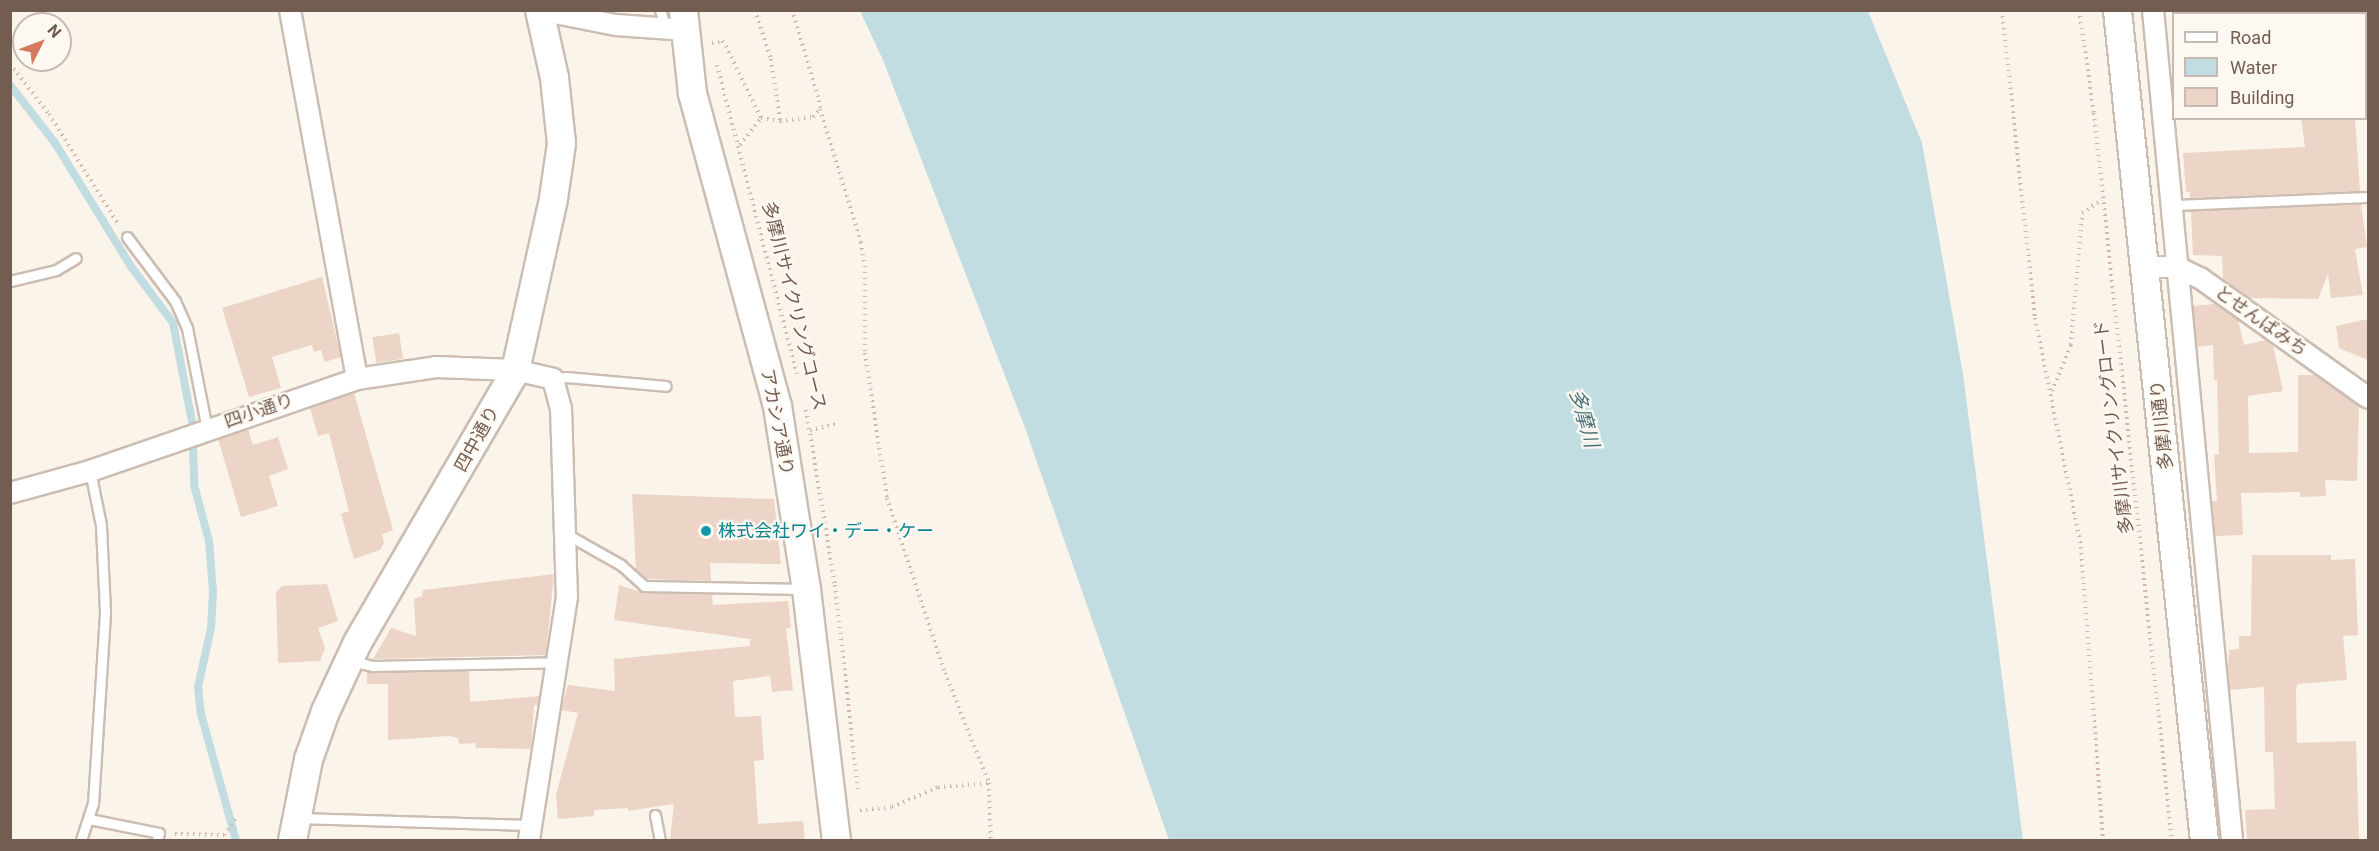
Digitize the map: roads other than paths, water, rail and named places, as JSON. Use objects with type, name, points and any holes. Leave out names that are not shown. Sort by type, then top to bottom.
[{"type":"street","points":[[290,10],[357,379]]},
{"type":"street","points":[[539,10],[616,25],[674,20]]},
{"type":"street","name":"四中通り","points":[[294,829],[308,759],[348,660],[515,370],[553,198],[561,143],[554,77],[539,10]]},
{"type":"street","name":"多摩川通り","points":[[2117,10],[2204,840]]},
{"type":"street","points":[[2153,10],[2169,107],[2177,267],[2232,840]]},
{"type":"street","name":"アカシア通り","points":[[674,20],[777,406],[806,589],[836,840]]},
{"type":"street","name":"とせんばみち","points":[[2145,267],[2177,267],[2200,278],[2368,398]]},
{"type":"street","name":"四小通り","points":[[10,493],[90,471],[357,379],[436,367],[515,370],[553,379]]},
{"type":"street","points":[[530,832],[567,597],[568,535],[561,408],[553,379]]},
{"type":"lane","points":[[2174,205],[2368,197]]},
{"type":"lane","points":[[127,237],[175,301],[187,328],[207,429]]},
{"type":"lane","points":[[10,281],[56,270],[76,258]]},
{"type":"lane","points":[[553,379],[566,377],[666,386]]},
{"type":"lane","points":[[81,840],[89,819],[105,611],[101,525],[90,471]]},
{"type":"lane","points":[[568,535],[611,559],[644,586],[806,589]]},
{"type":"lane","points":[[348,660],[373,666],[557,662]]},
{"type":"lane","points":[[655,815],[660,840]]},
{"type":"lane","points":[[89,819],[158,837]]},
{"type":"lane","points":[[294,829],[530,832]]},
{"type":"water","name":"多摩川","points":[[860,11],[1868,11],[1922,143],[1963,374],[2023,840],[1169,840],[1024,425],[883,60]]},
{"type":"waterway","points":[[10,85],[55,143],[130,265],[173,323],[192,422]]},
{"type":"waterway","points":[[193,447],[194,485],[209,541],[213,592],[211,628],[198,687],[201,714],[236,840]]},
{"type":"place","name":"株式会社ワイ・デー・ケー","points":[[706,531]]}]
